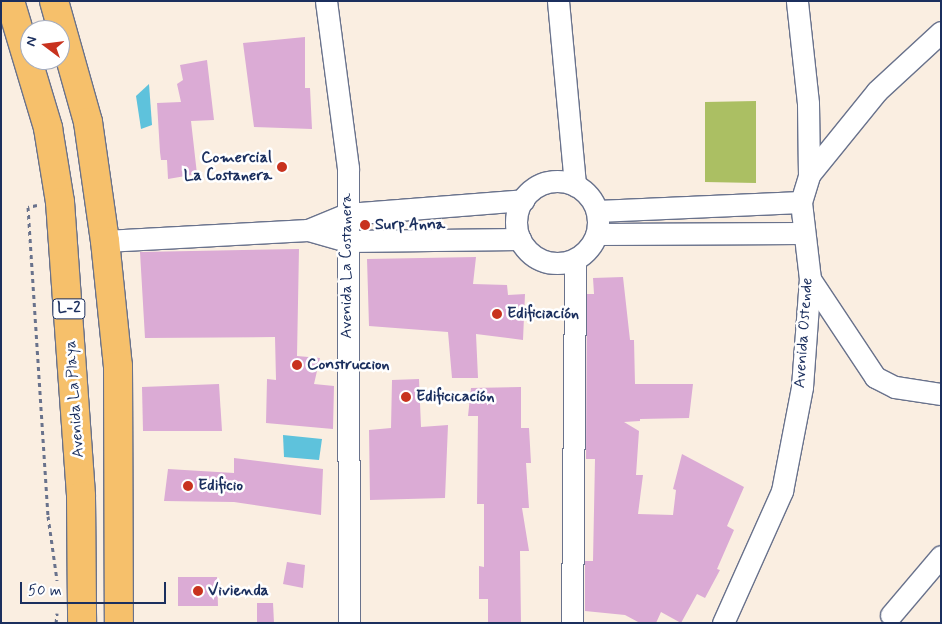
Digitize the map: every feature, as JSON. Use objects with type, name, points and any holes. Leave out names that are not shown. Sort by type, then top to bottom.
[{"type":"main road","name":"Avenida La Playa","points":[[10,1],[48,128],[60,202],[81,496],[82,623]]},
{"type":"main road","points":[[54,1],[88,122],[105,240],[118,366],[119,623]]},
{"type":"street","name":"Avenida La Costanera","points":[[326,1],[348,168],[349,623]]},
{"type":"street","points":[[558,1],[575,185]]},
{"type":"street","name":"Avenida Ostende","points":[[723,623],[782,491],[802,387],[810,279],[802,233],[801,202],[809,175],[808,103],[797,1]]},
{"type":"street","points":[[809,175],[877,91],[941,32]]},
{"type":"street","points":[[308,230],[347,214],[523,200],[546,183],[556,181],[575,185],[589,196],[597,211],[597,234],[592,245],[575,260],[565,263],[543,261],[533,256],[520,239],[516,219],[523,200]]},
{"type":"street","points":[[597,211],[801,202]]},
{"type":"street","points":[[105,240],[308,230],[347,241],[520,239]]},
{"type":"street","points":[[597,234],[802,233]]},
{"type":"street","points":[[572,623],[575,260]]},
{"type":"street","points":[[810,279],[875,377],[895,387],[941,394]]},
{"type":"street","points":[[891,615],[941,556]]},
{"type":"path","points":[[58,588],[48,516],[28,207],[60,202]]},
{"type":"path","points":[[56,623],[58,605]]},
{"type":"green space","points":[[756,101],[756,183],[705,182],[705,102]]},
{"type":"water","points":[[149,84],[152,125],[141,129],[136,96]]},
{"type":"water","points":[[283,435],[322,439],[319,460],[284,457]]},
{"type":"building","points":[[305,37],[305,88],[310,88],[312,129],[254,127],[243,43]]},
{"type":"building","points":[[207,60],[214,120],[191,121],[197,174],[168,179],[167,160],[161,160],[157,103],[181,102],[177,84],[183,80],[180,65]]},
{"type":"building","points":[[299,249],[297,356],[320,358],[314,384],[334,386],[333,429],[266,423],[267,379],[276,380],[275,337],[145,338],[140,252]]},
{"type":"building","points":[[476,257],[473,284],[507,285],[508,295],[525,294],[523,340],[476,334],[478,378],[452,378],[448,332],[369,326],[367,259]]},
{"type":"building","points":[[623,277],[630,340],[634,340],[635,384],[693,384],[689,418],[640,419],[640,421],[624,422],[639,431],[636,475],[643,475],[638,514],[673,515],[676,490],[673,489],[682,454],[744,487],[727,526],[734,530],[717,569],[720,570],[705,598],[697,594],[681,623],[661,612],[656,623],[640,623],[625,615],[585,611],[585,561],[593,561],[595,459],[586,459],[587,294],[594,294],[593,278]]},
{"type":"building","points":[[419,379],[421,427],[448,425],[445,498],[370,500],[369,430],[391,428],[392,380]]},
{"type":"building","points":[[219,384],[222,431],[143,431],[142,387]]},
{"type":"building","points":[[521,387],[521,428],[529,428],[531,463],[526,463],[529,508],[522,508],[529,551],[520,551],[521,623],[488,623],[488,599],[479,599],[479,566],[484,567],[484,504],[477,504],[478,416],[468,416],[471,388]]},
{"type":"building","points":[[234,458],[323,469],[321,515],[234,502],[164,501],[168,469],[234,473]]},
{"type":"building","name":"Vivienda","points":[[287,562],[305,565],[303,588],[283,584]]},
{"type":"building","name":"Vivienda","points":[[178,577],[217,577],[218,606],[178,606]]},
{"type":"building","name":"Vivienda","points":[[257,603],[273,603],[274,623],[257,623]]},
{"type":"place","name":"Comercial La Costanera","points":[[282,167]]},
{"type":"place","name":"Surp Anna","points":[[365,225]]},
{"type":"place","name":"Edificiación","points":[[497,314]]},
{"type":"place","name":"Construccion","points":[[297,365]]},
{"type":"place","name":"Edificicación","points":[[406,397]]},
{"type":"place","name":"Edificio","points":[[188,486]]},
{"type":"place","name":"Vivienda","points":[[198,591]]}]
